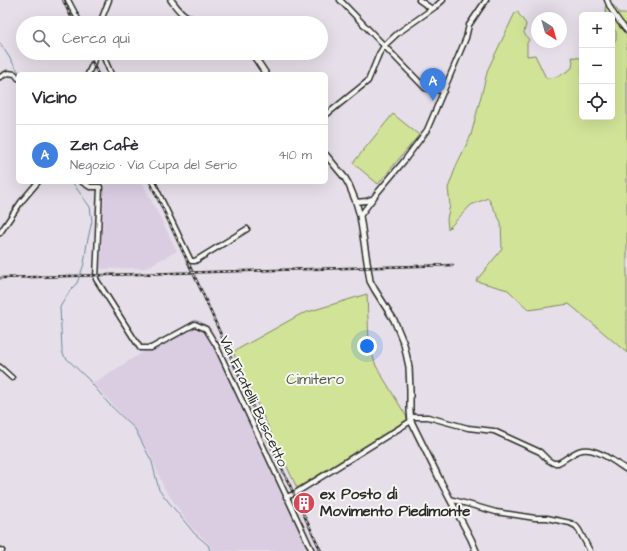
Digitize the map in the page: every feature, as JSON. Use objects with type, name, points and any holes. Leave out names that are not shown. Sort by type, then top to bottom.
[{"type":"main road","points":[[171,0],[185,16]]},
{"type":"main road","points":[[257,60],[265,72]]},
{"type":"main road","points":[[328,157],[350,186],[360,216],[370,280],[394,320],[406,350],[409,367],[411,419],[476,551]]},
{"type":"street","points":[[68,0],[76,16]]},
{"type":"street","points":[[103,16],[109,0]]},
{"type":"street","points":[[340,0],[425,88],[444,91]]},
{"type":"street","points":[[419,0],[432,9]]},
{"type":"street","points":[[328,113],[368,81],[379,54],[384,46],[398,33],[443,0]]},
{"type":"street","points":[[360,216],[427,130],[466,38],[469,25],[484,0]]},
{"type":"street","points":[[607,0],[609,7],[627,31]]},
{"type":"street","points":[[89,72],[94,60]]},
{"type":"street","points":[[105,60],[110,72]]},
{"type":"street","points":[[0,77],[8,73],[16,74]]},
{"type":"street","points":[[1,229],[36,184]]},
{"type":"street","name":"Via Fratelli Buscetto","points":[[85,184],[90,187],[100,187],[96,279],[140,348],[151,348],[195,324],[206,329],[216,345],[312,551]]},
{"type":"street","points":[[154,184],[191,261],[195,261],[248,229]]},
{"type":"street","points":[[356,202],[366,201],[373,198]]},
{"type":"street","points":[[0,367],[12,378]]},
{"type":"street","points":[[286,497],[294,494],[411,419],[428,417],[468,428],[500,433],[518,443],[540,452],[553,463],[558,463],[582,450],[589,450],[602,454],[627,470]]},
{"type":"street","points":[[450,499],[496,512],[535,518],[547,518],[570,523],[576,526],[579,530],[590,551]]},
{"type":"shaded area","points":[[105,184],[143,184],[177,251],[145,268],[100,269]]},
{"type":"shaded area","points":[[200,320],[212,330],[315,551],[211,551],[207,542],[191,527],[164,488],[150,454],[134,428],[93,383],[187,325]]},
{"type":"green space","points":[[608,1],[620,14],[627,14],[627,353],[569,304],[529,310],[508,290],[476,281],[502,249],[501,222],[488,198],[471,205],[448,229],[447,219],[450,205],[448,188],[457,164],[471,135],[488,69],[515,13],[518,11],[526,24],[524,33],[529,40],[527,43],[527,56],[535,55],[546,78],[556,77],[565,73],[572,68],[572,57],[579,58],[579,120],[615,120],[615,12],[606,12],[605,8]]},
{"type":"green space","points":[[393,114],[419,135],[378,184],[353,163]]},
{"type":"green space","name":"Cimitero","points":[[367,294],[369,344],[376,366],[408,419],[297,488],[233,352],[301,314]]},
{"type":"waterway","points":[[0,43],[19,72]]},
{"type":"waterway","points":[[73,184],[90,207],[92,221],[84,264],[77,283],[71,289],[60,307],[62,351],[64,356],[88,379],[108,403],[135,429],[152,462],[159,490],[194,533],[208,545],[210,551]]},
{"type":"railway","points":[[63,0],[71,16]]},
{"type":"railway","points":[[91,60],[97,72]]},
{"type":"railway","points":[[151,184],[202,292],[256,414],[321,551]]},
{"type":"railway","points":[[0,278],[453,265]]},
{"type":"place","name":"Zen Cafè","points":[[433,101]]},
{"type":"place","name":"ex Posto di Movimento Piedimonte","points":[[304,503]]}]
